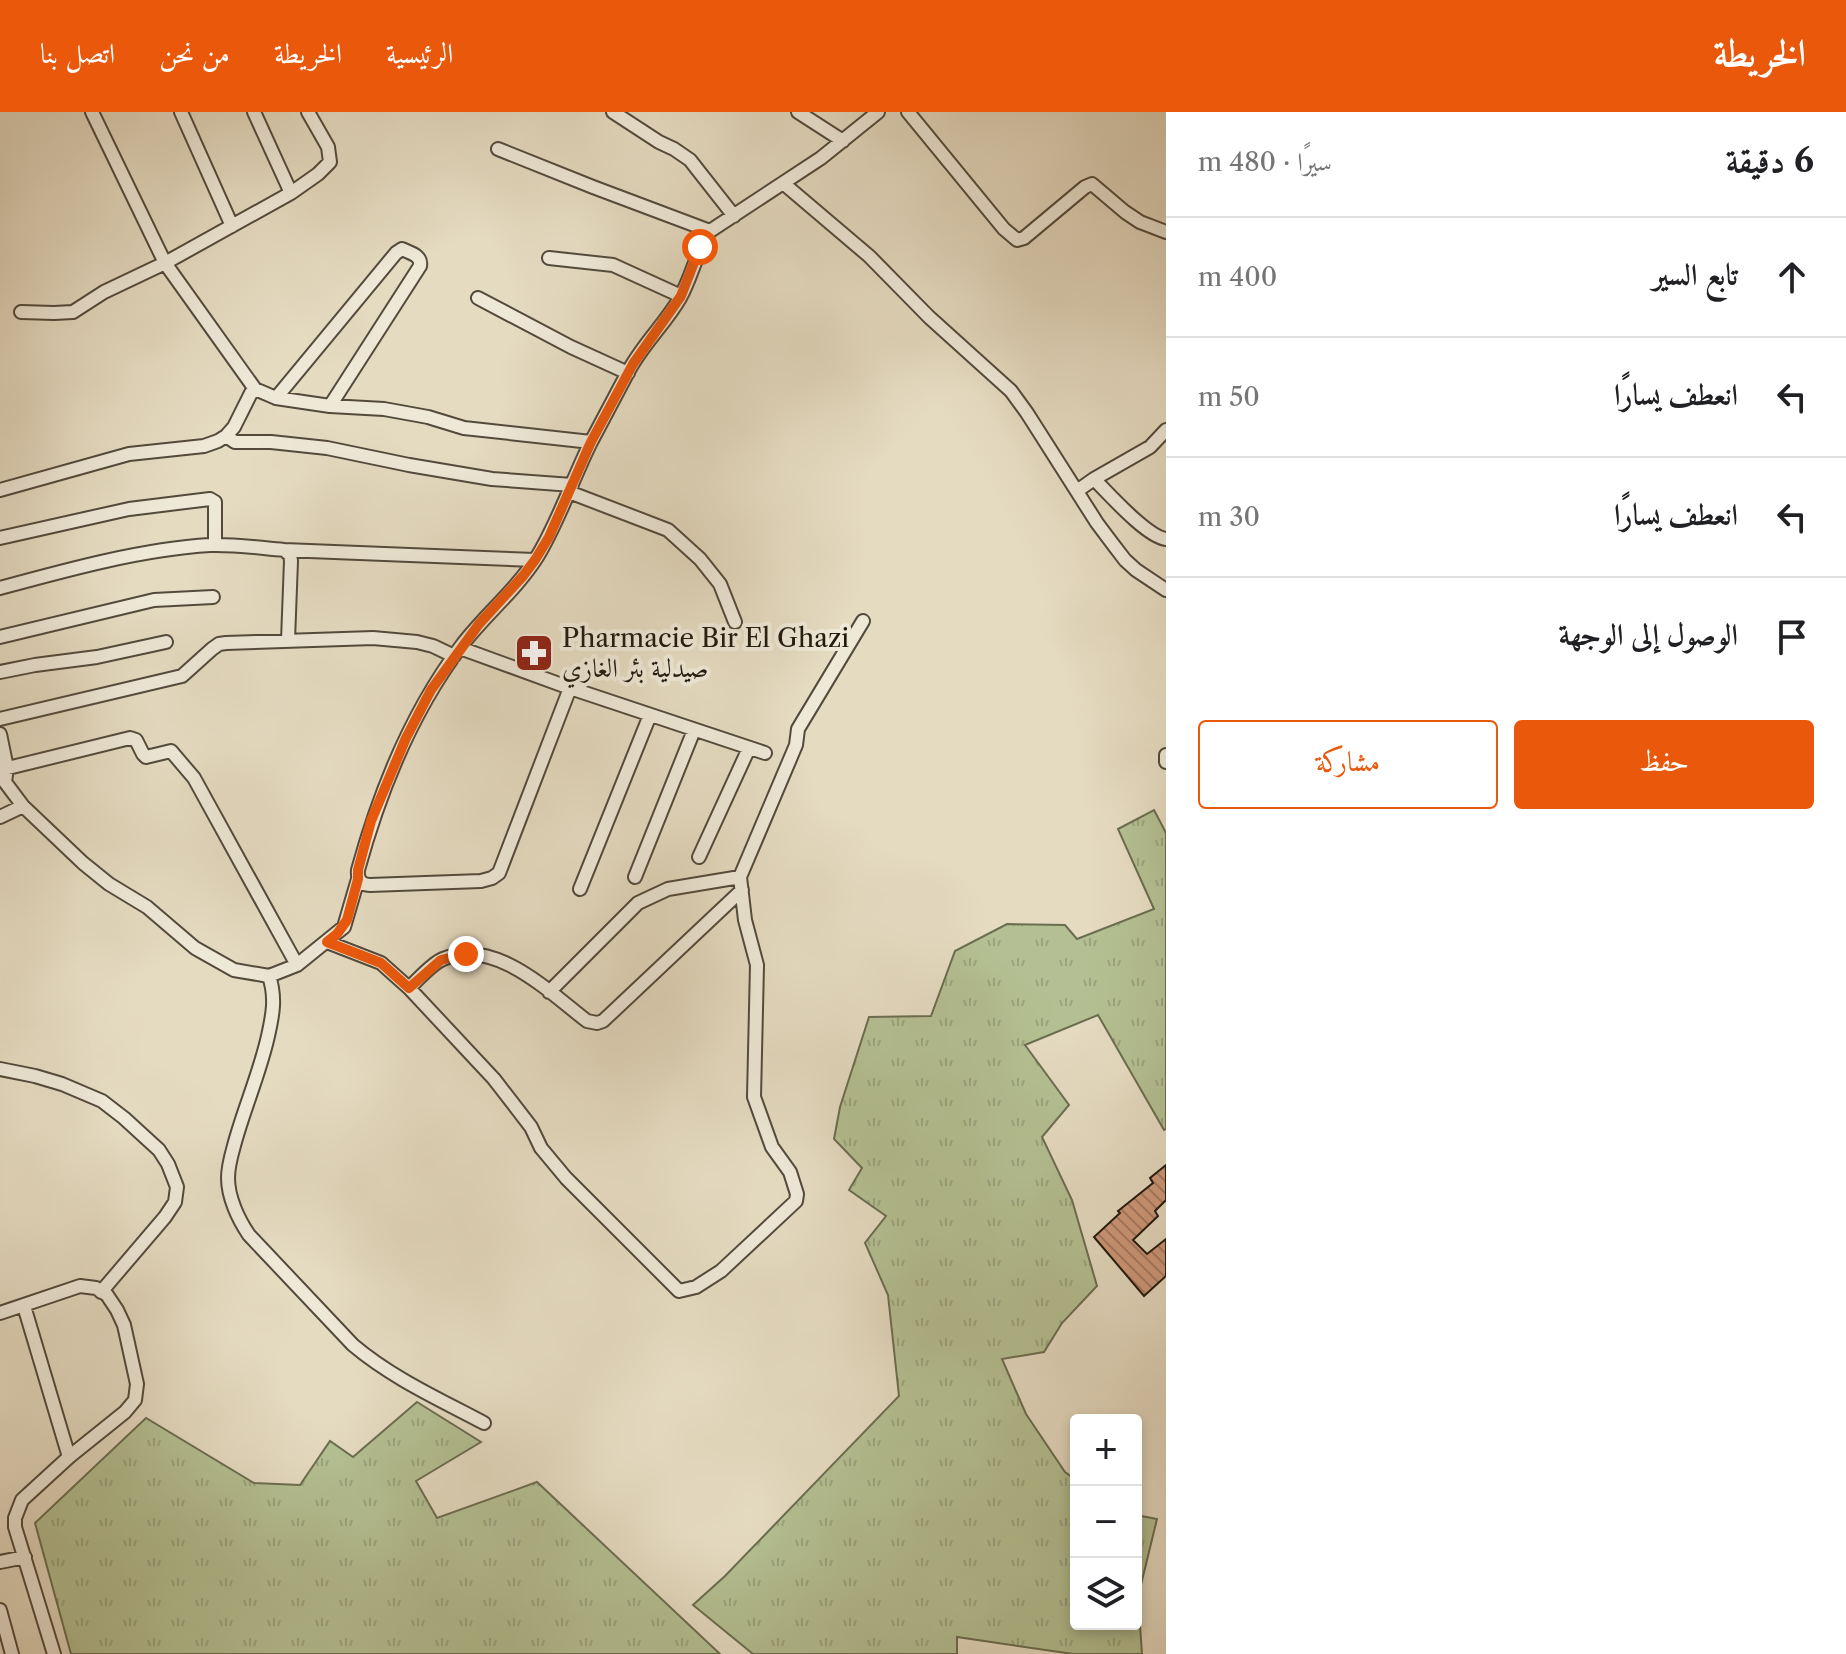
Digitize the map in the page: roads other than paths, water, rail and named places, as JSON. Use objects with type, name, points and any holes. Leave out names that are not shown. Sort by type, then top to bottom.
[{"type":"street","points":[[92,112],[165,263],[255,389],[276,398],[330,406],[384,409],[464,428],[591,442]]},
{"type":"street","points":[[181,112],[232,226]]},
{"type":"street","points":[[254,112],[291,193]]},
{"type":"street","points":[[21,312],[73,312],[104,292],[165,263],[291,193],[330,162],[328,147],[308,112]]},
{"type":"street","points":[[613,112],[690,160],[734,216]]},
{"type":"street","points":[[798,112],[843,141]]},
{"type":"street","points":[[0,734],[5,782],[23,806],[99,876],[147,907],[195,948],[234,970],[269,976],[297,965],[337,934],[347,920],[371,821],[406,738],[431,690],[479,624],[523,576],[549,537],[591,442],[640,352],[681,296],[700,247],[710,231],[843,141],[878,112]]},
{"type":"street","points":[[908,112],[1004,229],[1017,240],[1024,238],[1092,184],[1140,222],[1166,232]]},
{"type":"street","points":[[498,149],[710,231]]},
{"type":"street","points":[[783,183],[869,256],[929,317],[1011,391],[1097,523],[1125,560],[1166,590]]},
{"type":"street","points":[[276,398],[396,253],[402,249],[419,257],[420,266],[330,406]]},
{"type":"street","points":[[549,258],[604,263],[681,296]]},
{"type":"street","points":[[478,298],[628,373]]},
{"type":"street","points":[[0,490],[129,454],[204,446],[218,441],[234,427],[255,389]]},
{"type":"street","points":[[1077,491],[1150,447],[1166,430]]},
{"type":"street","points":[[226,436],[235,442],[327,448],[492,479],[570,488],[668,530],[700,559],[720,584],[735,622]]},
{"type":"street","points":[[1094,479],[1151,532],[1160,539],[1166,539]]},
{"type":"street","points":[[0,538],[129,509],[210,499],[215,502],[215,545]]},
{"type":"street","points":[[0,588],[168,549],[215,545],[535,560]]},
{"type":"street","points":[[284,550],[291,561],[288,640]]},
{"type":"street","points":[[0,637],[154,600],[213,597]]},
{"type":"street","points":[[409,988],[441,960],[466,954],[493,957],[518,968],[587,1021],[603,1021],[741,884],[796,745],[798,729],[863,621]]},
{"type":"street","points":[[0,719],[182,676],[219,644],[373,638],[417,642],[457,652],[765,753]]},
{"type":"street","points":[[0,672],[97,657],[166,642]]},
{"type":"street","points":[[358,879],[366,885],[481,881],[499,873],[570,688]]},
{"type":"street","points":[[580,889],[650,715]]},
{"type":"street","points":[[635,877],[694,730]]},
{"type":"street","points":[[4,769],[130,738],[136,740],[146,757],[171,751],[198,784],[297,965]]},
{"type":"street","points":[[699,857],[749,748]]},
{"type":"street","points":[[1166,755],[1166,762]]},
{"type":"street","points":[[0,817],[23,806]]},
{"type":"street","points":[[327,942],[381,963],[409,988],[494,1079],[531,1127],[541,1148],[566,1178],[679,1291],[696,1287],[721,1271],[796,1201],[790,1172],[772,1147],[754,1097],[757,965],[745,920],[741,884]]},
{"type":"street","points":[[549,992],[638,903],[668,889],[741,884]]},
{"type":"street","points":[[269,976],[274,1000],[272,1017],[229,1166],[228,1180],[240,1222],[259,1247],[369,1359],[484,1423]]},
{"type":"street","points":[[0,1069],[62,1084],[102,1101],[159,1150],[168,1164],[177,1187],[175,1202],[101,1292]]},
{"type":"street","points":[[0,1313],[80,1286],[96,1288],[107,1295],[117,1310],[130,1348],[137,1393],[135,1400],[30,1493],[17,1509],[15,1527],[54,1654]]},
{"type":"street","points":[[24,1306],[69,1457]]},
{"type":"street","points":[[0,1562],[25,1557]]},
{"type":"street","points":[[0,1610],[12,1654]]},
{"type":"place","name":"Pharmacie Bir El Ghazi صيدلية بئر الغازي","points":[[534,653]]}]
